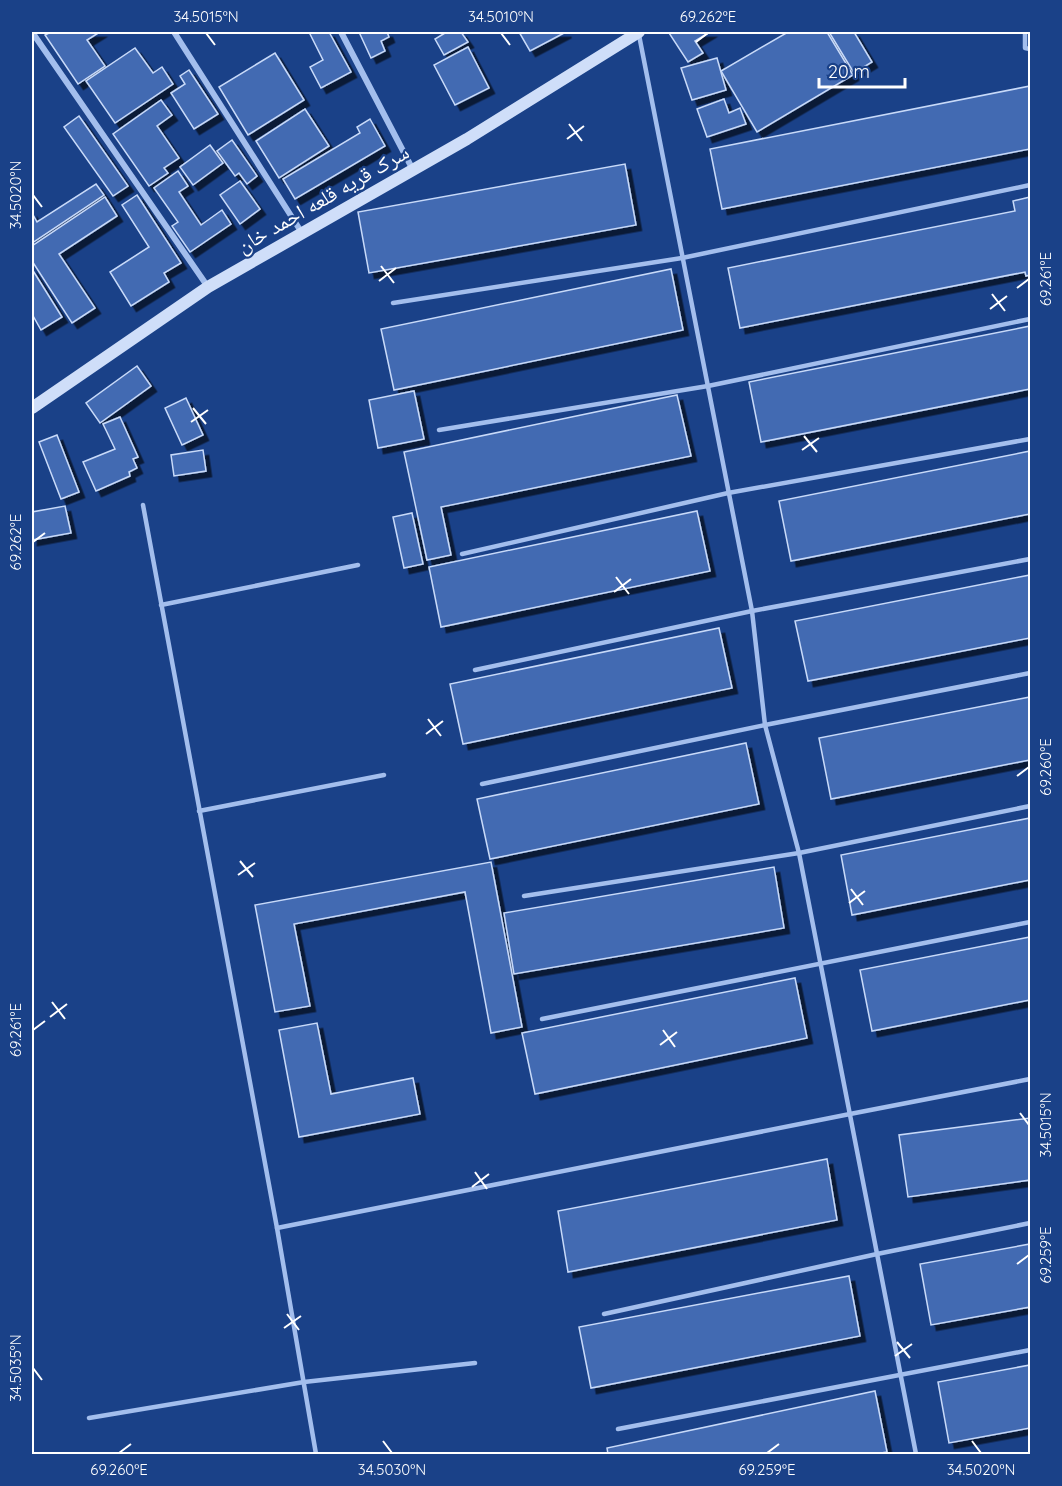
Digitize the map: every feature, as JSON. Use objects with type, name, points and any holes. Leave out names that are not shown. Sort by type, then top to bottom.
[{"type":"street","points":[[32,32],[208,287]]},
{"type":"street","points":[[174,32],[302,234]]},
{"type":"street","points":[[341,32],[413,171]]},
{"type":"street","name":"سرک قریه قلعه احمد خان","points":[[32,408],[208,287],[467,140],[639,32]]},
{"type":"lane","points":[[639,32],[752,611],[765,725],[799,853],[916,1455]]},
{"type":"lane","points":[[1025,32],[1025,48],[1030,49]]},
{"type":"lane","points":[[393,303],[682,258],[1030,184]]},
{"type":"lane","points":[[439,430],[708,386],[1030,319]]},
{"type":"lane","points":[[462,554],[728,493],[1030,439]]},
{"type":"lane","points":[[142,505],[277,1228],[316,1455]]},
{"type":"lane","points":[[475,670],[752,611],[1030,559]]},
{"type":"lane","points":[[161,605],[358,565]]},
{"type":"lane","points":[[483,784],[1030,673]]},
{"type":"lane","points":[[199,811],[384,775]]},
{"type":"lane","points":[[524,896],[799,853],[1030,806]]},
{"type":"lane","points":[[542,1019],[1030,922]]},
{"type":"lane","points":[[277,1228],[1030,1079]]},
{"type":"lane","points":[[604,1314],[1030,1223]]},
{"type":"lane","points":[[618,1430],[1030,1350]]},
{"type":"lane","points":[[89,1418],[303,1382],[475,1363]]},
{"type":"building","points":[[51,32],[100,32],[87,40],[105,66],[78,84],[45,35]]},
{"type":"building","points":[[309,32],[329,32],[351,72],[321,88],[310,67],[323,60]]},
{"type":"building","points":[[359,32],[387,32],[389,37],[381,41],[385,51],[371,58]]},
{"type":"building","points":[[444,32],[461,32],[468,42],[444,55],[435,39]]},
{"type":"building","points":[[519,32],[566,32],[530,51]]},
{"type":"building","points":[[710,32],[695,41],[703,53],[688,62],[669,33]]},
{"type":"building","points":[[788,32],[827,32],[853,75],[757,132],[721,71]]},
{"type":"building","points":[[829,32],[854,32],[872,62],[854,73]]},
{"type":"building","points":[[468,47],[489,88],[455,105],[434,65]]},
{"type":"building","points":[[135,48],[153,73],[162,67],[173,84],[115,123],[86,81]]},
{"type":"building","points":[[275,53],[304,100],[248,135],[219,87]]},
{"type":"building","points":[[717,58],[726,90],[692,100],[681,68]]},
{"type":"building","points":[[189,70],[218,114],[194,129],[171,93],[185,84],[180,76]]},
{"type":"building","points":[[1030,86],[1030,149],[722,209],[710,149]]},
{"type":"building","points":[[724,99],[729,113],[740,108],[746,124],[707,137],[697,109]]},
{"type":"building","points":[[161,100],[172,115],[157,126],[179,158],[164,168],[168,173],[149,186],[113,134]]},
{"type":"building","points":[[305,109],[329,146],[279,178],[256,141]]},
{"type":"building","points":[[79,116],[128,186],[113,196],[64,127]]},
{"type":"building","points":[[370,119],[385,146],[295,199],[283,179],[360,133],[357,127]]},
{"type":"building","points":[[232,140],[257,176],[247,184],[239,173],[235,176],[217,151]]},
{"type":"building","points":[[210,145],[223,163],[193,185],[180,167]]},
{"type":"building","points":[[625,164],[636,225],[369,273],[358,212]]},
{"type":"building","points":[[178,171],[188,186],[179,192],[201,225],[222,210],[231,224],[190,252],[172,226],[178,222],[154,188]]},
{"type":"building","points":[[240,181],[260,209],[240,224],[220,195]]},
{"type":"building","points":[[96,184],[104,195],[32,243],[32,213],[37,222]]},
{"type":"building","points":[[137,195],[181,263],[164,273],[169,282],[131,306],[110,272],[149,247],[122,205]]},
{"type":"building","points":[[105,197],[117,216],[59,254],[95,308],[72,323],[32,261],[32,246]]},
{"type":"building","points":[[1030,197],[1030,275],[1026,276],[1025,272],[740,328],[728,268],[1015,211],[1013,201]]},
{"type":"building","points":[[32,269],[62,317],[41,330],[32,314]]},
{"type":"building","points":[[671,269],[683,330],[394,390],[381,329]]},
{"type":"building","points":[[1030,326],[1030,389],[761,442],[749,382]]},
{"type":"building","points":[[137,366],[151,386],[100,423],[86,403]]},
{"type":"building","points":[[414,391],[424,439],[378,448],[369,400]]},
{"type":"building","points":[[677,395],[691,456],[441,507],[451,555],[427,560],[404,452]]},
{"type":"building","points":[[186,398],[203,435],[182,445],[165,408]]},
{"type":"building","points":[[120,417],[138,457],[133,459],[137,468],[129,472],[130,476],[96,491],[83,462],[115,449],[103,424]]},
{"type":"building","points":[[57,435],[79,492],[61,499],[39,442]]},
{"type":"building","points":[[203,450],[206,471],[174,476],[171,455]]},
{"type":"building","points":[[1030,451],[1030,514],[791,561],[779,501]]},
{"type":"building","points":[[65,506],[71,533],[32,540],[32,512]]},
{"type":"building","points":[[697,511],[710,571],[441,627],[429,567]]},
{"type":"building","points":[[412,513],[423,564],[404,568],[393,517]]},
{"type":"building","points":[[1030,575],[1030,638],[808,681],[795,621]]},
{"type":"building","points":[[719,628],[732,688],[463,744],[450,684]]},
{"type":"building","points":[[1030,697],[1030,760],[831,799],[819,738]]},
{"type":"building","points":[[746,743],[759,804],[490,859],[477,799]]},
{"type":"building","points":[[1030,818],[1030,880],[852,915],[841,855]]},
{"type":"building","points":[[491,862],[522,1027],[491,1033],[465,892],[294,924],[310,1006],[275,1012],[255,905]]},
{"type":"building","points":[[774,867],[784,928],[514,974],[504,913]]},
{"type":"building","points":[[1030,937],[1030,1000],[872,1031],[860,970]]},
{"type":"building","points":[[795,978],[807,1038],[535,1094],[522,1033]]},
{"type":"building","points":[[317,1023],[331,1094],[413,1078],[420,1114],[299,1137],[279,1030]]},
{"type":"building","points":[[1030,1118],[1030,1180],[908,1197],[899,1135]]},
{"type":"building","points":[[827,1159],[837,1220],[568,1272],[558,1211]]},
{"type":"building","points":[[1030,1244],[1030,1307],[931,1325],[920,1264]]},
{"type":"building","points":[[849,1276],[860,1336],[591,1388],[579,1327]]},
{"type":"building","points":[[1030,1365],[1030,1428],[949,1443],[938,1382]]},
{"type":"building","points":[[875,1391],[887,1452],[875,1454],[608,1454],[607,1448]]}]
